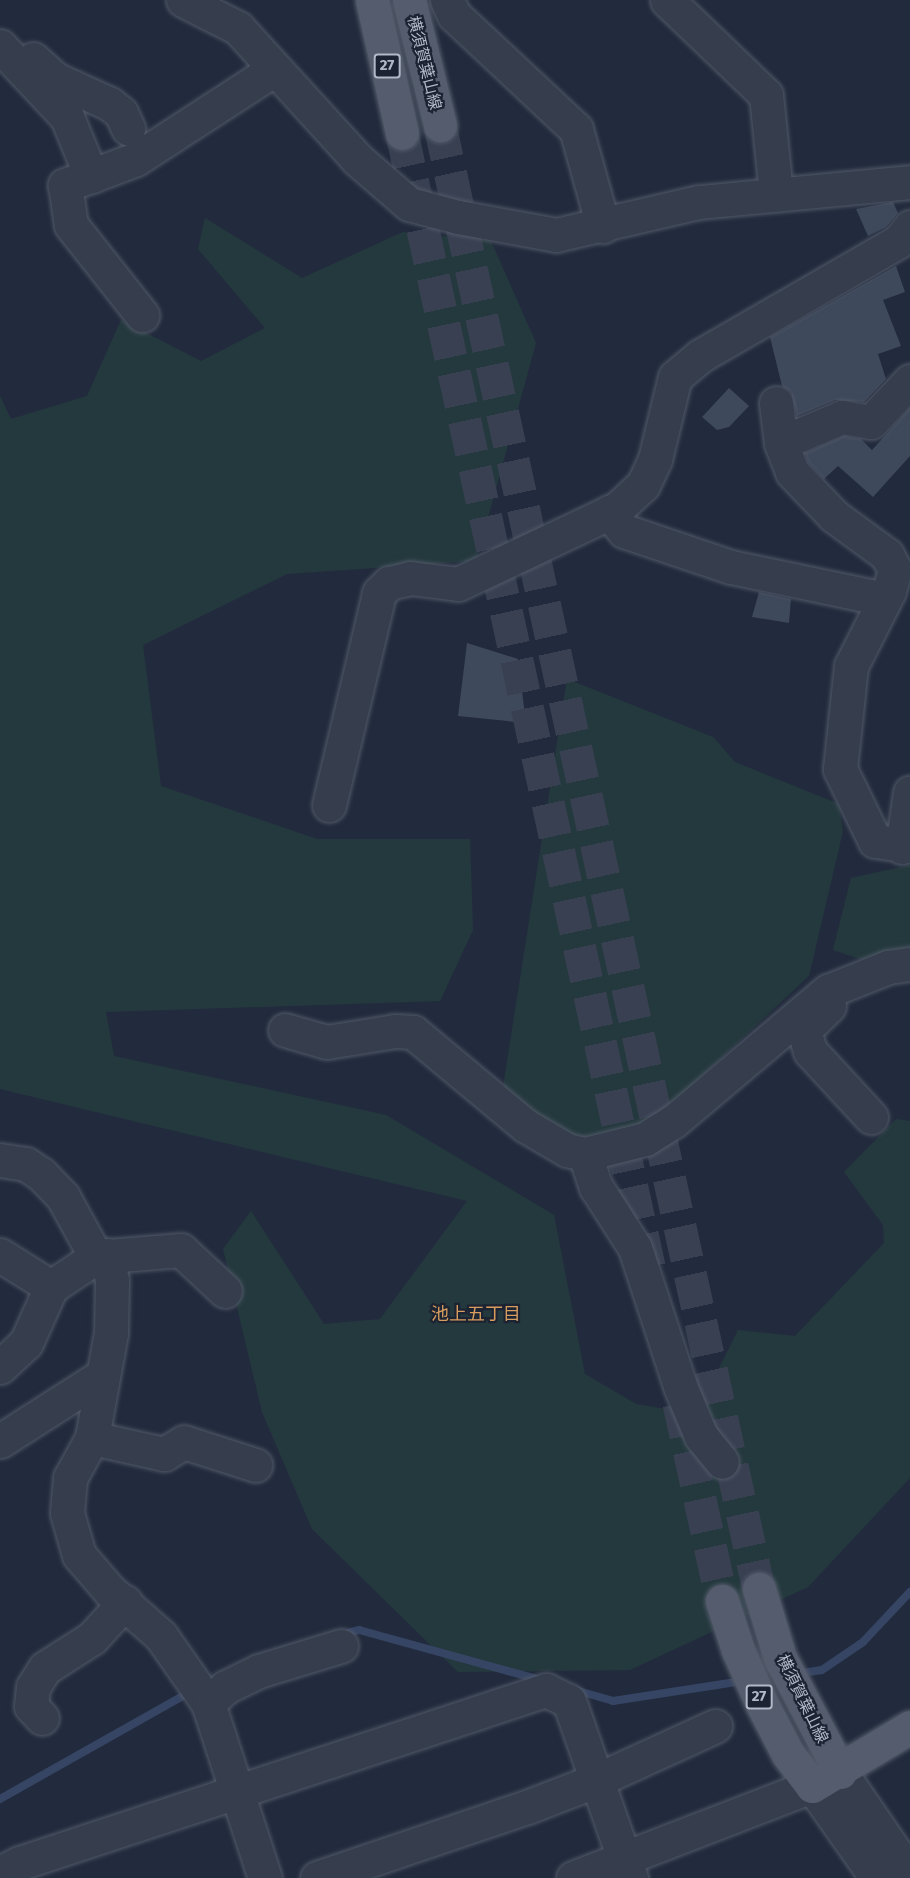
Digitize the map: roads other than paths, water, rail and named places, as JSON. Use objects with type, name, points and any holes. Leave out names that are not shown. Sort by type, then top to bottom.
[{"type":"main road","name":"27","points":[[372,0],[402,133]]},
{"type":"main road","name":"横須賀葉山線","points":[[409,0],[440,125]]},
{"type":"main road","name":"横須賀葉山線","points":[[759,1590],[780,1658],[826,1779]]},
{"type":"main road","name":"27","points":[[722,1600],[738,1650],[761,1702],[788,1754],[826,1779]]},
{"type":"main road","points":[[826,1779],[910,1728]]},
{"type":"street","points":[[183,0],[238,28],[273,70],[357,159],[409,204],[505,228],[556,235],[699,202],[910,182]]},
{"type":"street","points":[[447,0],[453,15],[576,129],[603,226]]},
{"type":"street","points":[[667,0],[766,95],[776,194]]},
{"type":"street","points":[[0,23],[20,48],[55,79],[110,104],[121,113],[128,128]]},
{"type":"street","points":[[0,46],[67,117],[91,176]]},
{"type":"street","points":[[142,315],[71,225],[66,184],[136,159],[273,70]]},
{"type":"street","points":[[329,805],[379,593],[389,584],[410,578],[458,584],[609,512],[643,485],[655,459],[675,377],[700,356],[899,241],[910,227]]},
{"type":"street","points":[[782,443],[842,417],[871,422],[910,381]]},
{"type":"street","points":[[776,403],[782,443],[792,472],[834,516],[886,555],[895,570],[884,599],[851,666],[840,769],[875,840],[906,846],[910,793]]},
{"type":"street","points":[[609,512],[624,531],[730,567],[884,599]]},
{"type":"street","points":[[285,1030],[327,1042],[395,1031],[413,1032],[526,1126],[567,1150],[585,1154],[645,1139],[674,1121],[828,992],[888,967],[910,964]]},
{"type":"street","points":[[828,992],[833,1002],[804,1030],[810,1052],[871,1117]]},
{"type":"street","points":[[585,1154],[596,1187],[635,1248],[680,1386],[701,1436],[722,1462]]},
{"type":"street","points":[[0,1160],[26,1164],[41,1173],[63,1197],[102,1256],[112,1281],[111,1333],[100,1377],[92,1438],[70,1478],[67,1513],[79,1555],[161,1635],[208,1703],[265,1878]]},
{"type":"street","points":[[0,1367],[26,1343],[51,1287],[102,1256],[181,1250],[225,1291]]},
{"type":"street","points":[[0,1255],[51,1287]]},
{"type":"street","points":[[0,1441],[100,1377]]},
{"type":"street","points":[[92,1438],[164,1454],[184,1442],[255,1465]]},
{"type":"street","points":[[42,1718],[31,1706],[33,1687],[45,1668],[92,1638],[125,1602]]},
{"type":"street","points":[[208,1703],[226,1687],[259,1671],[341,1646]]},
{"type":"street","points":[[0,1873],[20,1863],[546,1690],[569,1701],[628,1868]]},
{"type":"street","points":[[317,1878],[597,1780],[715,1726]]},
{"type":"street","points":[[573,1878],[628,1868],[826,1779]]},
{"type":"street","points":[[826,1779],[910,1874]]},
{"type":"street","points":[[826,1779],[877,1878]]},
{"type":"waterway","points":[[796,1674],[822,1670],[863,1642],[910,1592]]},
{"type":"waterway","points":[[340,1635],[359,1630],[540,1680]]},
{"type":"waterway","points":[[575,1690],[613,1701],[742,1681]]},
{"type":"waterway","points":[[0,1799],[190,1692]]},
{"type":"tunnel","points":[[440,125],[759,1589]]},
{"type":"tunnel","points":[[402,133],[650,1270]]},
{"type":"tunnel","points":[[679,1403],[722,1601]]},
{"type":"district","name":"池上五丁目","points":[[476,1314]]}]
